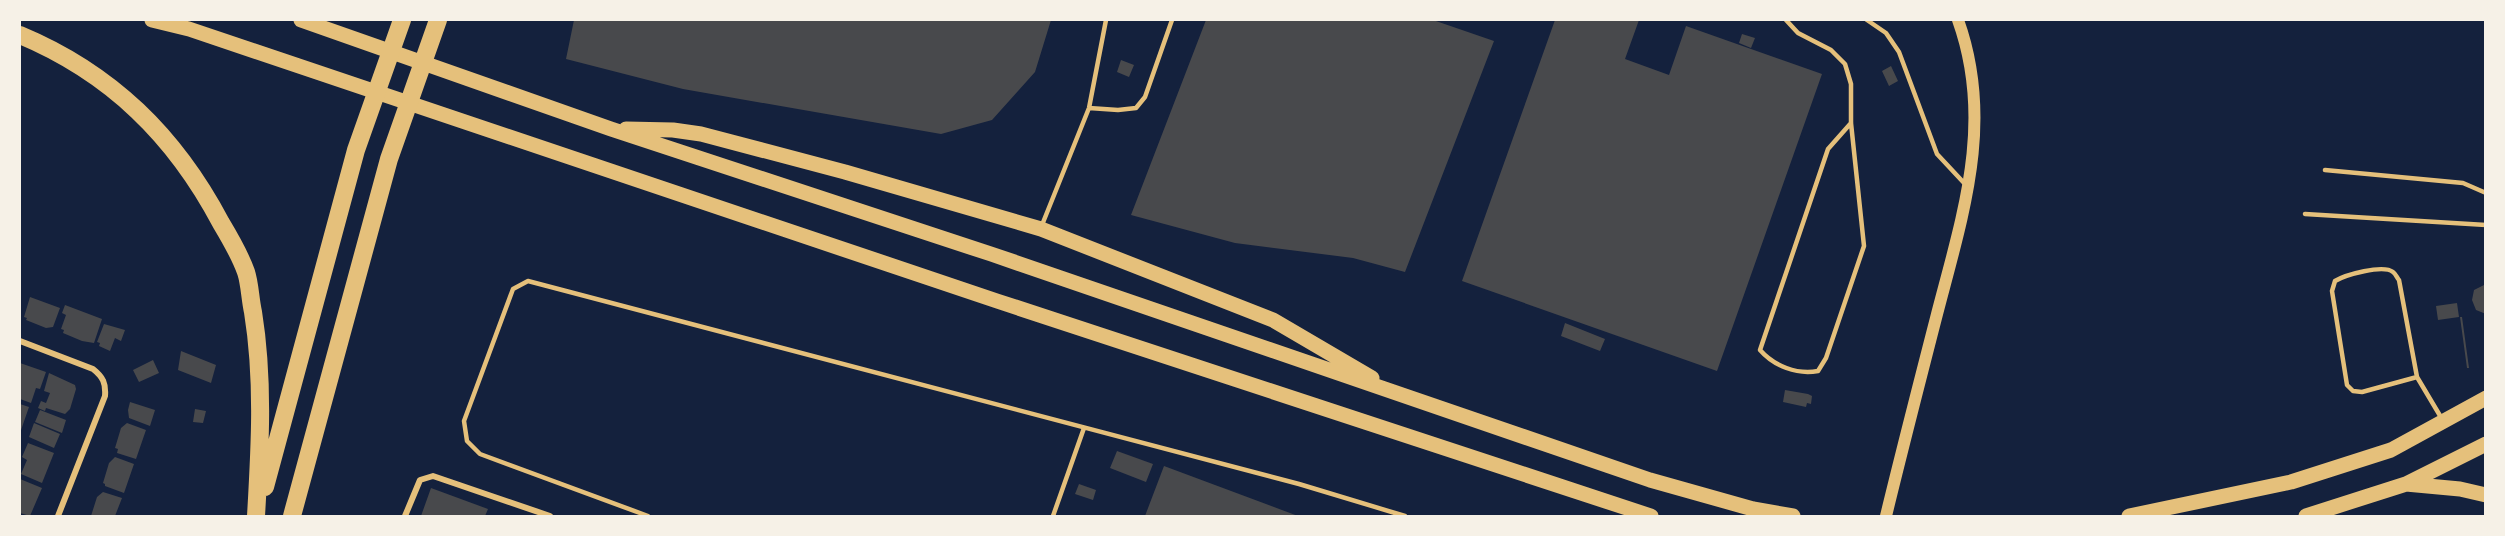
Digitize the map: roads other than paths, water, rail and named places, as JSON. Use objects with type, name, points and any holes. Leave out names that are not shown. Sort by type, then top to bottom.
[{"type":"highway","points":[[257,516],[356,150],[402,20]]},
{"type":"highway","points":[[292,516],[389,159],[435,26]]},
{"type":"highway","points":[[20,34],[73,62],[130,102],[156,128],[202,186],[231,241],[246,273],[258,343],[262,418],[257,516]]},
{"type":"main road","points":[[152,20],[189,29],[1053,320],[1651,516]]},
{"type":"main road","points":[[301,20],[610,129],[991,254],[1650,480],[1753,509],[1793,516]]},
{"type":"main road","points":[[1886,516],[1969,188],[1976,108],[1966,43],[1958,20]]},
{"type":"main road","points":[[610,129],[673,130],[701,134],[845,172],[1041,229],[1273,320],[1398,394]]},
{"type":"main road","points":[[2129,516],[2291,482],[2391,450],[2486,398]]},
{"type":"main road","points":[[2306,516],[2406,484],[2486,444]]},
{"type":"main road","points":[[2406,484],[2460,489],[2486,495]]},
{"type":"street","points":[[20,341],[93,369],[106,385],[105,396],[58,516]]},
{"type":"street","points":[[405,516],[420,480],[433,476],[550,516]]},
{"type":"lane","points":[[1041,229],[1089,108],[1106,20]]},
{"type":"lane","points":[[1089,108],[1118,110],[1136,108],[1145,97],[1172,20]]},
{"type":"lane","points":[[1786,20],[1798,33],[1831,50],[1845,64],[1851,84],[1851,123],[1864,246],[1826,358],[1818,371],[1804,374],[1769,361],[1760,350],[1828,149],[1851,123]]},
{"type":"lane","points":[[1867,20],[1886,33],[1899,52],[1937,154],[1969,188]]},
{"type":"lane","points":[[2325,170],[2463,183],[2486,193]]},
{"type":"lane","points":[[2305,214],[2486,225]]},
{"type":"lane","points":[[2416,377],[2362,392],[2353,391],[2347,385],[2332,291],[2335,281],[2343,276],[2383,269],[2393,272],[2398,280],[2416,377],[2443,421]]},
{"type":"lane","points":[[648,516],[480,454],[467,441],[464,421],[513,289],[528,281],[1299,484],[1405,516]]},
{"type":"lane","points":[[1053,516],[1084,428]]}]
